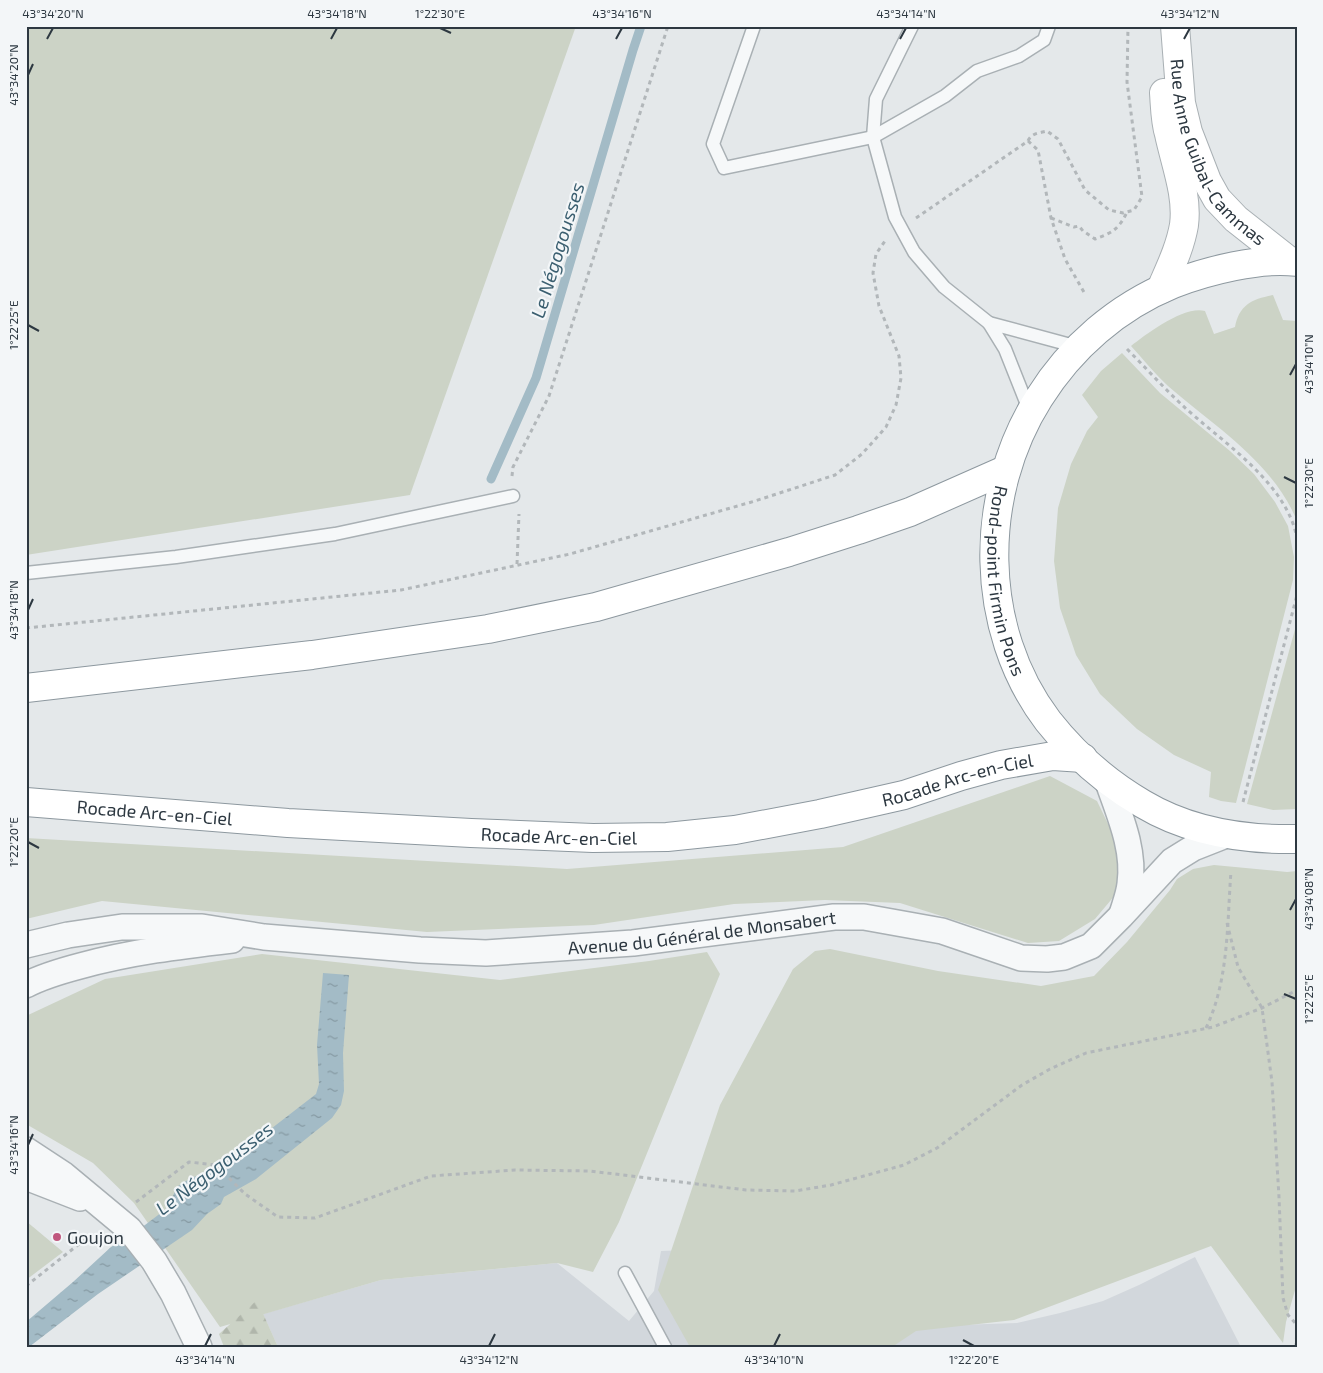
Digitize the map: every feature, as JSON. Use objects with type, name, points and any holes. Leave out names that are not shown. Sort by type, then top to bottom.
[{"type":"main road","name":"Rue Anne Guibal-Cammas","points":[[1159,26],[1168,133],[1184,200],[1184,224],[1175,258],[1161,289]]},
{"type":"main road","name":"Rue Anne Guibal-Cammas","points":[[1175,26],[1181,103],[1188,132],[1207,181],[1217,199],[1236,219],[1292,261]]},
{"type":"main road","name":"Rond-point Firmin Pons","points":[[1292,261],[1246,264],[1188,278],[1161,289],[1117,315],[1078,347],[1052,378],[1030,412],[1005,470],[998,503],[994,570],[997,595],[1006,636],[1018,668],[1033,698],[1047,720],[1082,758],[1108,782],[1145,805],[1184,823],[1226,835],[1264,840],[1297,839]]},
{"type":"main road","points":[[26,688],[331,652],[488,629],[596,607],[789,552],[858,530],[910,512],[1005,470]]},
{"type":"main road","name":"Rocade Arc-en-Ciel","points":[[26,802],[433,831],[593,838],[667,838],[736,830],[820,814],[904,795],[1001,765],[1053,756],[1082,758]]},
{"type":"street","points":[[1108,782],[1120,815],[1130,864],[1130,884],[1122,916]]},
{"type":"street","name":"Avenue du Général de Monsabert","points":[[26,944],[68,934],[122,927],[202,927],[264,937],[486,954],[633,944],[834,917],[864,917],[942,931],[1021,958],[1047,960],[1064,957],[1091,946],[1122,916],[1172,861],[1193,848],[1226,835]]},
{"type":"street","name":"Avenue du Général de Monsabert","points":[[26,985],[40,978],[106,959],[145,951],[264,937]]},
{"type":"street","points":[[26,1150],[64,1175],[129,1229],[154,1261],[173,1292],[199,1347]]},
{"type":"street","points":[[26,1177],[101,1207]]},
{"type":"lane","points":[[754,26],[714,144],[724,168],[873,137],[945,96],[977,71],[1019,56],[1044,40],[1049,26]]},
{"type":"lane","points":[[912,26],[876,99],[873,137],[895,217],[914,252],[944,287],[989,323],[1005,350],[1030,412]]},
{"type":"lane","points":[[989,323],[1078,347]]},
{"type":"lane","points":[[26,573],[176,557],[335,534],[513,496]]},
{"type":"lane","points":[[625,1273],[665,1347]]},
{"type":"path","points":[[517,564],[519,515],[511,482],[513,467],[549,396],[668,26]]},
{"type":"path","points":[[26,628],[402,590],[570,554],[755,501],[835,475],[862,454],[886,427],[896,405],[901,378],[899,356],[879,306],[873,273],[876,254],[886,240],[1028,141],[1034,134],[1047,131],[1058,139],[1085,190],[1109,210],[1123,213],[1134,210],[1142,197],[1127,82],[1128,26]]},
{"type":"path","points":[[1028,141],[1038,150],[1052,218],[1065,259],[1085,294]]},
{"type":"path","points":[[1052,218],[1074,227],[1079,226],[1095,239],[1109,234],[1121,224],[1128,211]]},
{"type":"path","points":[[1127,349],[1182,405],[1247,460],[1270,486],[1286,510],[1297,538]]},
{"type":"path","points":[[1243,802],[1297,594]]},
{"type":"path","points":[[1206,1029],[1222,984],[1231,871]]},
{"type":"path","points":[[1227,923],[1238,967],[1262,1008],[1272,1082],[1283,1298],[1288,1315],[1297,1326],[1296,1347]]},
{"type":"path","points":[[216,1165],[245,1194],[278,1217],[315,1218],[431,1176],[515,1170],[590,1171],[746,1190],[795,1191],[831,1184],[904,1165],[937,1148],[1022,1085],[1050,1069],[1086,1053],[1206,1029],[1262,1008],[1297,990]]},
{"type":"shaded area","points":[[688,1250],[929,1326],[1017,1323],[1060,1313],[1103,1301],[1195,1257],[1241,1347],[278,1347],[263,1314],[381,1280],[557,1263],[629,1321],[654,1291],[661,1251]]},
{"type":"green space","points":[[26,26],[576,26],[410,495],[26,555]]},
{"type":"green space","points":[[1273,295],[1283,320],[1297,321],[1297,521],[1286,500],[1258,463],[1241,446],[1168,386],[1131,346],[1177,316],[1197,310],[1205,311],[1214,334],[1235,327],[1243,308],[1253,301]]},
{"type":"green space","points":[[1122,353],[1160,393],[1230,451],[1254,474],[1275,502],[1288,526],[1294,557],[1293,580],[1236,803],[1209,797],[1211,772],[1174,755],[1137,729],[1100,694],[1076,655],[1060,608],[1054,561],[1058,508],[1071,464],[1087,431],[1098,417],[1082,395],[1101,371]]},
{"type":"green space","points":[[1297,622],[1297,809],[1273,810],[1247,804]]},
{"type":"green space","points":[[1050,776],[1097,801],[1123,855],[1116,894],[1095,919],[1059,941],[1028,943],[900,903],[825,900],[734,904],[594,925],[427,932],[102,901],[26,919],[26,838],[567,869],[843,847]]},
{"type":"green space","points":[[1214,865],[1287,872],[1297,871],[1297,1283],[1286,1322],[1283,1343],[1211,1246],[1014,1320],[916,1331],[892,1347],[690,1347],[658,1290],[720,1105],[793,969],[815,951],[830,949],[938,971],[1041,986],[1094,976],[1127,942],[1177,879],[1193,869]]},
{"type":"green space","points":[[707,952],[720,974],[619,1222],[593,1272],[557,1263],[381,1280],[220,1327],[134,1203],[93,1163],[26,1124],[26,1016],[105,979],[262,954],[500,980]]},
{"type":"green space","points":[[26,1221],[63,1252],[26,1280]]},
{"type":"green space","points":[[257,1300],[278,1347],[224,1347],[219,1334]]},
{"type":"water","points":[[323,973],[349,975],[343,1053],[344,1091],[341,1105],[332,1118],[256,1179],[224,1197],[221,1204],[207,1214],[192,1230],[98,1294],[29,1347],[26,1347],[26,1322],[111,1247],[166,1209],[178,1186],[191,1178],[213,1170],[245,1149],[316,1094],[319,1084],[317,1045]]},
{"type":"waterway","name":"Le Négogousses","points":[[491,479],[536,378],[641,26]]},
{"type":"place","name":"Goujon","points":[[57,1237]]}]
